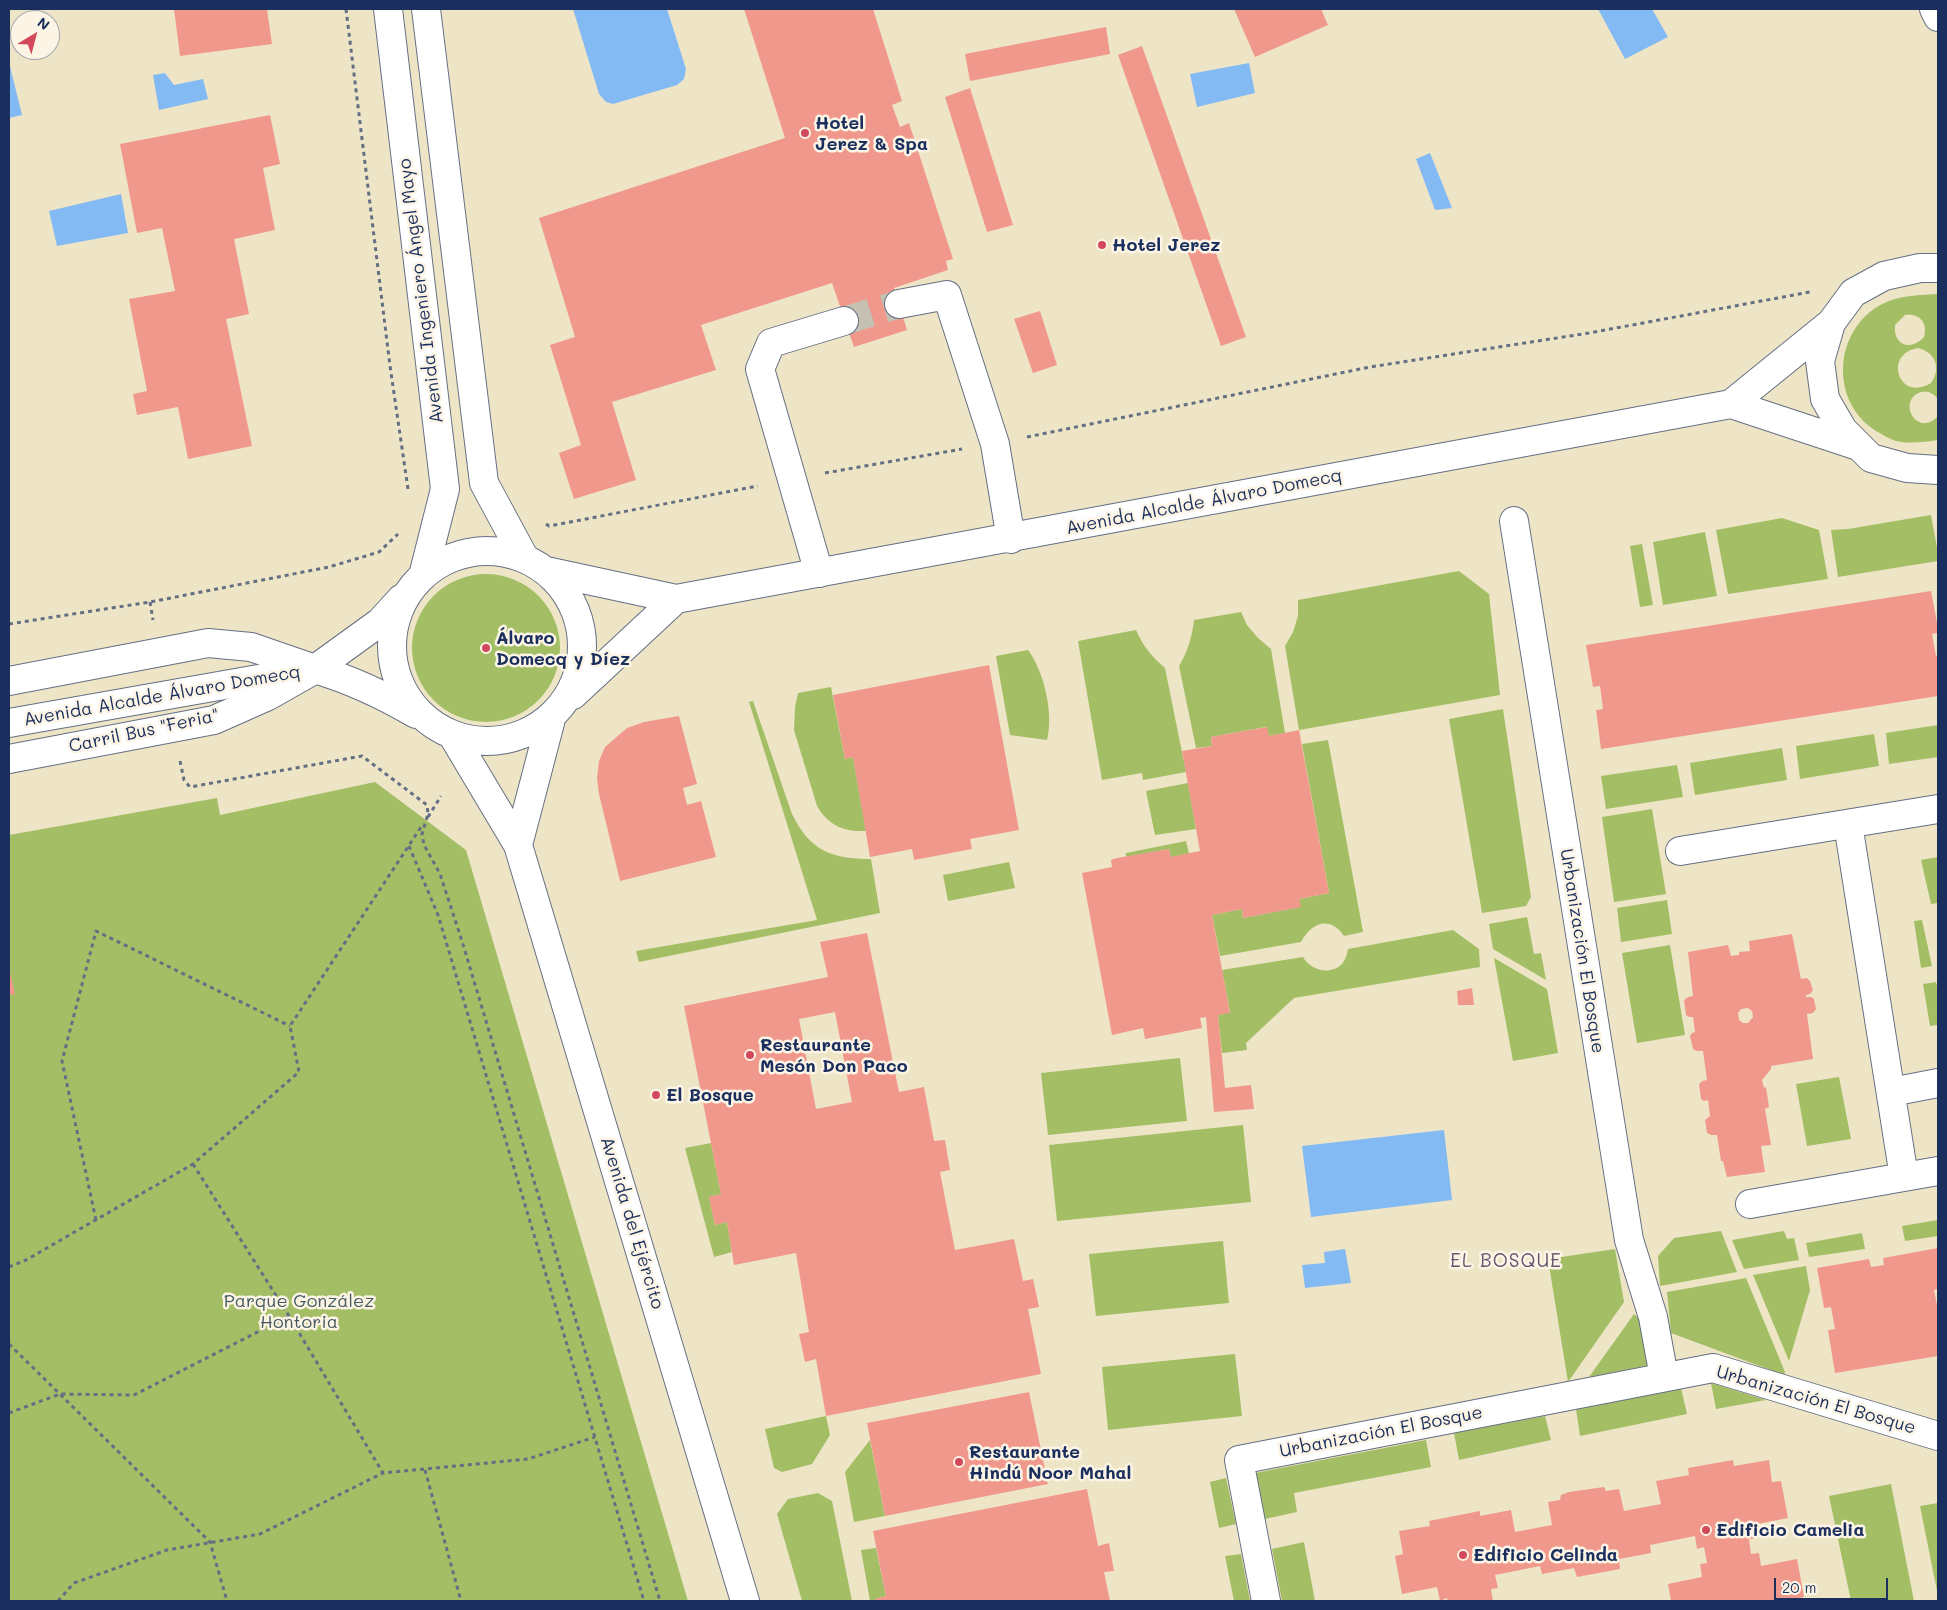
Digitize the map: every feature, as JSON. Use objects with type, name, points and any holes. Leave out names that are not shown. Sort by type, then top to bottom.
[{"type":"main road","name":"Avenida Ingeniero Ángel Mayo","points":[[388,9],[445,489],[424,572]]},
{"type":"main road","points":[[426,9],[484,483],[535,565],[560,585],[576,612],[582,642],[580,672],[573,695]]},
{"type":"main road","points":[[1934,9],[1938,17]]},
{"type":"main road","points":[[1938,268],[1920,268],[1884,276],[1853,293],[1831,323],[1820,361],[1825,399],[1843,430],[1858,446],[1871,458],[1907,468],[1938,470]]},
{"type":"main road","points":[[899,304],[947,295],[995,444],[1011,538]]},
{"type":"main road","points":[[818,573],[760,369],[771,343],[844,321]]},
{"type":"main road","name":"Avenida Alcalde Álvaro Domecq","points":[[1731,404],[1831,323]]},
{"type":"main road","name":"Avenida Alcalde Álvaro Domecq","points":[[424,572],[444,561],[474,552],[500,552],[535,565],[676,599],[1731,404],[1858,446]]},
{"type":"main road","name":"Urbanización El Bosque","points":[[1514,521],[1629,1240],[1653,1317],[1664,1378]]},
{"type":"main road","points":[[424,572],[407,593],[401,604],[392,635],[393,666],[405,696],[425,720]]},
{"type":"main road","name":"Avenida Alcalde Álvaro Domecq","points":[[9,723],[315,669],[380,622],[407,593]]},
{"type":"main road","points":[[453,736],[484,742],[515,738],[551,719],[573,695],[676,599]]},
{"type":"main road","points":[[9,681],[208,643],[251,647],[315,669]]},
{"type":"main road","name":"Avenida Alcalde Álvaro Domecq","points":[[315,669],[348,679],[381,694],[453,736]]},
{"type":"main road","name":"Carril Bus \"Feria\"","points":[[9,759],[214,720],[268,696],[315,669]]},
{"type":"main road","points":[[518,845],[551,719]]},
{"type":"main road","name":"Avenida del Ejército","points":[[453,736],[518,845],[746,1601]]},
{"type":"main road","points":[[1680,851],[1938,809]]},
{"type":"main road","points":[[1848,824],[1904,1176]]},
{"type":"main road","points":[[1891,1092],[1938,1083]]},
{"type":"main road","points":[[1750,1204],[1938,1171]]},
{"type":"main road","name":"Urbanización El Bosque","points":[[1266,1601],[1239,1460],[1713,1368],[1938,1436]]},
{"type":"path","points":[[346,9],[390,366],[409,494]]},
{"type":"path","points":[[540,521],[549,526],[792,479],[995,444],[1370,367],[1589,333],[1811,292]]},
{"type":"path","points":[[9,624],[150,602],[329,567],[379,552],[399,533]]},
{"type":"path","points":[[178,752],[184,780],[190,787],[362,756],[427,805],[428,814],[422,834],[424,845],[440,874],[462,941],[660,1601]]},
{"type":"path","points":[[9,1267],[26,1260],[193,1164],[298,1072],[290,1026],[441,796]]},
{"type":"path","points":[[409,846],[438,915],[644,1601]]},
{"type":"path","points":[[96,1220],[62,1061],[96,931],[290,1026]]},
{"type":"path","points":[[193,1164],[383,1473]]},
{"type":"path","points":[[9,1413],[60,1394],[134,1395],[288,1316]]},
{"type":"path","points":[[9,1344],[210,1542],[227,1601]]},
{"type":"path","points":[[58,1601],[74,1582],[167,1550],[260,1534],[383,1473],[528,1459],[595,1438]]},
{"type":"path","points":[[424,1470],[461,1601]]},
{"type":"green space","points":[[1938,294],[1938,399],[1931,393],[1921,392],[1914,396],[1910,402],[1910,409],[1912,416],[1917,421],[1923,423],[1930,422],[1938,416],[1938,440],[1912,443],[1896,441],[1876,431],[1860,417],[1849,400],[1844,381],[1844,362],[1848,343],[1857,326],[1871,311],[1889,301]],"holes":[[[1905,315],[1919,317],[1924,323],[1924,337],[1919,342],[1908,345],[1900,342],[1897,337],[1895,325]],[[1918,348],[1929,353],[1935,361],[1936,372],[1931,383],[1920,387],[1910,387],[1903,382],[1899,375],[1898,367],[1901,358],[1907,352]]]},
{"type":"green space","points":[[1931,515],[1938,561],[1838,577],[1831,530],[1848,529]]},
{"type":"green space","points":[[1782,518],[1819,530],[1828,579],[1728,594],[1716,530]]},
{"type":"green space","points":[[1705,532],[1717,596],[1663,605],[1653,542]]},
{"type":"green space","points":[[1642,544],[1653,605],[1640,607],[1630,546]]},
{"type":"green space","points":[[1459,571],[1489,594],[1500,695],[1299,730],[1285,646],[1293,632],[1298,616],[1298,600]]},
{"type":"green space","points":[[486,574],[514,580],[538,596],[554,620],[560,648],[554,676],[538,700],[514,716],[486,722],[458,716],[434,700],[418,676],[412,648],[418,620],[434,596],[458,580]]},
{"type":"green space","points":[[1241,612],[1247,625],[1271,649],[1285,733],[1269,736],[1266,727],[1211,737],[1212,746],[1196,748],[1179,666],[1189,644],[1194,620]]},
{"type":"green space","points":[[1136,630],[1148,651],[1165,668],[1186,772],[1143,780],[1142,773],[1102,780],[1078,641]]},
{"type":"green space","points":[[1028,650],[1039,669],[1046,693],[1049,718],[1047,740],[1010,735],[996,656]]},
{"type":"green space","points":[[831,687],[845,759],[853,757],[866,831],[844,829],[832,823],[817,806],[794,730],[798,693]]},
{"type":"green space","points":[[753,701],[792,814],[799,827],[806,837],[834,855],[857,859],[871,859],[880,913],[639,962],[636,951],[817,920],[749,702]]},
{"type":"green space","points":[[1503,709],[1531,897],[1526,906],[1482,913],[1449,719]]},
{"type":"green space","points":[[1938,725],[1938,757],[1889,764],[1886,733]]},
{"type":"green space","points":[[1874,734],[1879,766],[1800,779],[1796,746]]},
{"type":"green space","points":[[1328,740],[1363,932],[1344,936],[1333,925],[1321,924],[1310,930],[1301,942],[1220,956],[1212,915],[1242,909],[1243,918],[1300,907],[1299,899],[1329,893],[1302,744]]},
{"type":"green space","points":[[1782,748],[1787,780],[1695,795],[1690,763]]},
{"type":"green space","points":[[1677,765],[1683,797],[1606,809],[1601,776]]},
{"type":"green space","name":"Parque González Hontoria","points":[[375,782],[466,850],[688,1601],[9,1601],[9,835],[217,798],[220,815]]},
{"type":"green space","points":[[1188,783],[1196,829],[1155,835],[1146,791]]},
{"type":"green space","points":[[1652,809],[1666,894],[1614,902],[1602,817]]},
{"type":"green space","points":[[1186,841],[1189,854],[1171,857],[1169,849],[1126,857],[1126,853]]},
{"type":"green space","points":[[1938,857],[1938,903],[1931,904],[1921,860]]},
{"type":"green space","points":[[1009,862],[1015,888],[948,901],[943,875]]},
{"type":"green space","points":[[1667,900],[1672,934],[1621,942],[1617,908]]},
{"type":"green space","points":[[1527,917],[1534,954],[1541,953],[1546,980],[1493,949],[1489,924]]},
{"type":"green space","points":[[1922,920],[1932,966],[1921,968],[1914,921]]},
{"type":"green space","points":[[1453,930],[1479,949],[1480,967],[1294,998],[1246,1043],[1247,1050],[1222,1053],[1218,1015],[1230,1012],[1222,970],[1303,957],[1306,962],[1315,968],[1332,970],[1342,964],[1348,949]]},
{"type":"green space","points":[[1670,945],[1685,1035],[1637,1043],[1622,953]]},
{"type":"green space","points":[[1494,958],[1547,989],[1558,1053],[1513,1061]]},
{"type":"green space","points":[[1936,982],[1938,990],[1938,1025],[1930,1026],[1923,984]]},
{"type":"green space","points":[[1180,1058],[1187,1121],[1048,1135],[1041,1073]]},
{"type":"green space","points":[[1839,1077],[1851,1139],[1807,1146],[1796,1084]]},
{"type":"green space","points":[[1243,1125],[1251,1202],[1057,1221],[1049,1145]]},
{"type":"green space","points":[[711,1143],[721,1194],[709,1197],[715,1225],[727,1222],[732,1252],[714,1257],[685,1148]]},
{"type":"green space","points":[[1938,1220],[1938,1236],[1905,1241],[1902,1226]]},
{"type":"green space","points":[[1721,1231],[1737,1272],[1660,1286],[1658,1256],[1674,1238]]},
{"type":"green space","points":[[1784,1231],[1787,1239],[1794,1238],[1799,1260],[1744,1269],[1732,1240]]},
{"type":"green space","points":[[1862,1233],[1865,1249],[1809,1257],[1806,1243]]},
{"type":"green space","points":[[1223,1241],[1229,1303],[1096,1316],[1089,1254]]},
{"type":"green space","points":[[1615,1249],[1624,1302],[1568,1382],[1548,1259]]},
{"type":"green space","points":[[1806,1266],[1810,1290],[1789,1361],[1753,1275]]},
{"type":"green space","points":[[1746,1278],[1785,1372],[1784,1375],[1671,1333],[1667,1292]]},
{"type":"green space","points":[[1634,1314],[1642,1321],[1650,1365],[1589,1377]]},
{"type":"green space","points":[[1235,1354],[1242,1416],[1108,1430],[1102,1367]]},
{"type":"green space","points":[[1711,1383],[1766,1400],[1716,1409]]},
{"type":"green space","points":[[1681,1388],[1687,1414],[1580,1436],[1576,1409]]},
{"type":"green space","points":[[826,1416],[830,1435],[812,1464],[782,1472],[774,1468],[765,1429]]},
{"type":"green space","points":[[1545,1416],[1551,1440],[1459,1460],[1454,1433]]},
{"type":"green space","points":[[870,1440],[885,1516],[854,1522],[845,1472]]},
{"type":"green space","points":[[1426,1440],[1431,1467],[1294,1493],[1297,1512],[1265,1519],[1255,1473]]},
{"type":"green space","points":[[1226,1478],[1236,1524],[1219,1528],[1210,1482]]},
{"type":"green space","points":[[1891,1484],[1914,1601],[1851,1601],[1829,1496]]},
{"type":"green space","points":[[818,1493],[832,1501],[852,1601],[802,1601],[777,1514],[788,1499]]},
{"type":"green space","points":[[1938,1503],[1938,1596],[1920,1506]]},
{"type":"green space","points":[[1304,1542],[1315,1601],[1282,1601],[1272,1549]]},
{"type":"green space","points":[[876,1548],[886,1596],[870,1601],[861,1550]]},
{"type":"green space","points":[[1241,1554],[1250,1601],[1234,1601],[1225,1556]]},
{"type":"water","points":[[573,9],[667,9],[686,69],[684,79],[677,85],[613,104],[606,102],[599,94]]},
{"type":"water","points":[[1598,9],[1652,9],[1668,37],[1625,59]]},
{"type":"water","points":[[9,62],[22,115],[9,118]]},
{"type":"water","points":[[1249,63],[1255,93],[1197,107],[1190,74]]},
{"type":"water","points":[[165,73],[174,85],[203,79],[208,99],[159,110],[153,75]]},
{"type":"water","points":[[1430,153],[1452,208],[1435,210],[1416,159]]},
{"type":"water","points":[[121,194],[128,233],[57,246],[49,211]]},
{"type":"water","points":[[1444,1130],[1452,1200],[1311,1217],[1302,1146]]},
{"type":"water","points":[[1345,1249],[1351,1283],[1305,1288],[1302,1265],[1325,1263],[1324,1252]]},
{"type":"building","points":[[174,9],[267,9],[272,44],[180,56]]},
{"type":"building","points":[[744,9],[873,9],[902,101],[892,105],[900,127],[909,123],[953,259],[946,261],[948,270],[894,288],[907,330],[854,347],[832,283],[701,325],[716,370],[612,402],[636,480],[574,499],[559,453],[581,445],[550,345],[575,337],[539,218],[785,138]]},
{"type":"building","points":[[1234,9],[1321,9],[1328,25],[1255,57]]},
{"type":"building","points":[[1106,27],[1110,54],[970,81],[965,54]]},
{"type":"building","points":[[1142,46],[1246,337],[1221,346],[1118,55]]},
{"type":"building","points":[[970,88],[1013,225],[987,232],[945,97]]},
{"type":"building","points":[[270,115],[280,164],[263,168],[275,230],[234,239],[249,314],[226,319],[252,446],[188,459],[178,407],[137,415],[133,394],[147,391],[129,299],[175,291],[162,228],[137,233],[120,144]]},
{"type":"building","points":[[1040,311],[1057,365],[1033,373],[1014,319]]},
{"type":"building","points":[[1931,591],[1938,628],[1938,633],[1932,634],[1936,656],[1938,656],[1938,696],[1601,749],[1596,710],[1603,709],[1600,686],[1593,687],[1586,645]]},
{"type":"building","points":[[989,665],[1019,830],[970,839],[972,849],[914,860],[912,849],[870,857],[853,757],[845,759],[833,695]]},
{"type":"building","points":[[679,716],[697,784],[683,788],[687,805],[701,801],[716,857],[620,881],[599,794],[597,778],[599,761],[605,747],[627,728],[644,722]]},
{"type":"building","points":[[1267,727],[1269,736],[1299,730],[1329,893],[1299,899],[1301,907],[1243,918],[1242,909],[1212,915],[1230,1013],[1218,1015],[1225,1088],[1251,1085],[1254,1109],[1214,1112],[1206,1017],[1200,1018],[1202,1028],[1145,1039],[1143,1028],[1112,1035],[1082,873],[1112,867],[1111,860],[1117,858],[1169,849],[1171,857],[1200,851],[1182,751],[1212,746],[1211,737]]},
{"type":"building","points":[[867,933],[899,1092],[924,1087],[934,1141],[945,1140],[950,1170],[940,1172],[955,1250],[1014,1239],[1023,1281],[1033,1279],[1039,1307],[1028,1309],[1041,1374],[826,1416],[816,1359],[805,1362],[799,1334],[809,1332],[796,1253],[734,1265],[727,1222],[715,1225],[709,1197],[721,1194],[684,1006],[828,977],[820,942]],"holes":[[[835,1012],[852,1102],[816,1109],[799,1019]]]},
{"type":"building","points":[[1792,934],[1801,979],[1807,978],[1813,990],[1806,997],[1814,999],[1816,1009],[1813,1013],[1807,1014],[1813,1059],[1771,1066],[1771,1069],[1762,1080],[1764,1088],[1766,1087],[1769,1107],[1765,1109],[1771,1145],[1761,1146],[1765,1172],[1727,1177],[1723,1161],[1721,1161],[1717,1135],[1707,1133],[1705,1120],[1710,1116],[1708,1100],[1704,1101],[1701,1099],[1699,1084],[1707,1080],[1703,1051],[1693,1049],[1690,1036],[1695,1032],[1693,1017],[1686,1015],[1684,1000],[1693,996],[1688,952],[1728,945],[1731,956],[1739,955],[1739,952],[1750,951],[1749,941]],"holes":[[[1748,1008],[1752,1011],[1753,1017],[1748,1023],[1743,1023],[1739,1020],[1738,1013],[1741,1009]]]},
{"type":"building","points":[[9,968],[15,994],[9,995]]},
{"type":"building","points":[[1472,988],[1474,1005],[1458,1005],[1457,991]]},
{"type":"building","points":[[1938,1248],[1938,1289],[1934,1290],[1938,1310],[1938,1356],[1835,1373],[1828,1330],[1835,1329],[1831,1307],[1824,1308],[1817,1268],[1869,1259],[1871,1267],[1884,1265],[1883,1258]]},
{"type":"building","name":"Restaurante Hindú Noor Mahal","points":[[1029,1392],[1048,1484],[885,1516],[867,1423]]},
{"type":"building","points":[[1733,1460],[1734,1466],[1769,1460],[1772,1482],[1781,1481],[1788,1518],[1753,1525],[1756,1538],[1749,1539],[1751,1554],[1759,1553],[1761,1566],[1797,1559],[1804,1597],[1795,1599],[1795,1601],[1671,1601],[1668,1584],[1702,1577],[1700,1564],[1707,1563],[1704,1547],[1697,1549],[1695,1536],[1650,1545],[1651,1553],[1619,1559],[1620,1569],[1577,1577],[1574,1568],[1542,1574],[1540,1566],[1495,1575],[1498,1588],[1491,1589],[1493,1601],[1448,1601],[1447,1598],[1440,1601],[1437,1587],[1402,1594],[1395,1556],[1403,1554],[1399,1531],[1430,1526],[1429,1521],[1480,1511],[1480,1516],[1511,1510],[1515,1532],[1552,1525],[1548,1502],[1560,1500],[1561,1495],[1569,1492],[1604,1487],[1606,1491],[1619,1489],[1624,1511],[1661,1504],[1656,1481],[1689,1475],[1688,1468]]},
{"type":"building","points":[[1087,1489],[1098,1546],[1109,1543],[1114,1571],[1104,1572],[1110,1601],[875,1601],[875,1599],[886,1596],[873,1531]]},
{"type":"tunnel","points":[[844,321],[899,304]]},
{"type":"place","name":"Hotel Jerez & Spa","points":[[805,133]]},
{"type":"place","name":"Hotel Jerez","points":[[1102,245]]},
{"type":"place","name":"Álvaro Domecq y Díez","points":[[486,648]]},
{"type":"place","name":"Restaurante Mesón Don Paco","points":[[750,1055]]},
{"type":"place","name":"El Bosque","points":[[656,1095]]},
{"type":"place","name":"Restaurante Hindú Noor Mahal","points":[[959,1462]]},
{"type":"place","name":"Edificio Camelia","points":[[1706,1530]]},
{"type":"place","name":"Edificio Celinda","points":[[1463,1555]]},
{"type":"district","name":"EL BOSQUE","points":[[1506,1261]]}]
